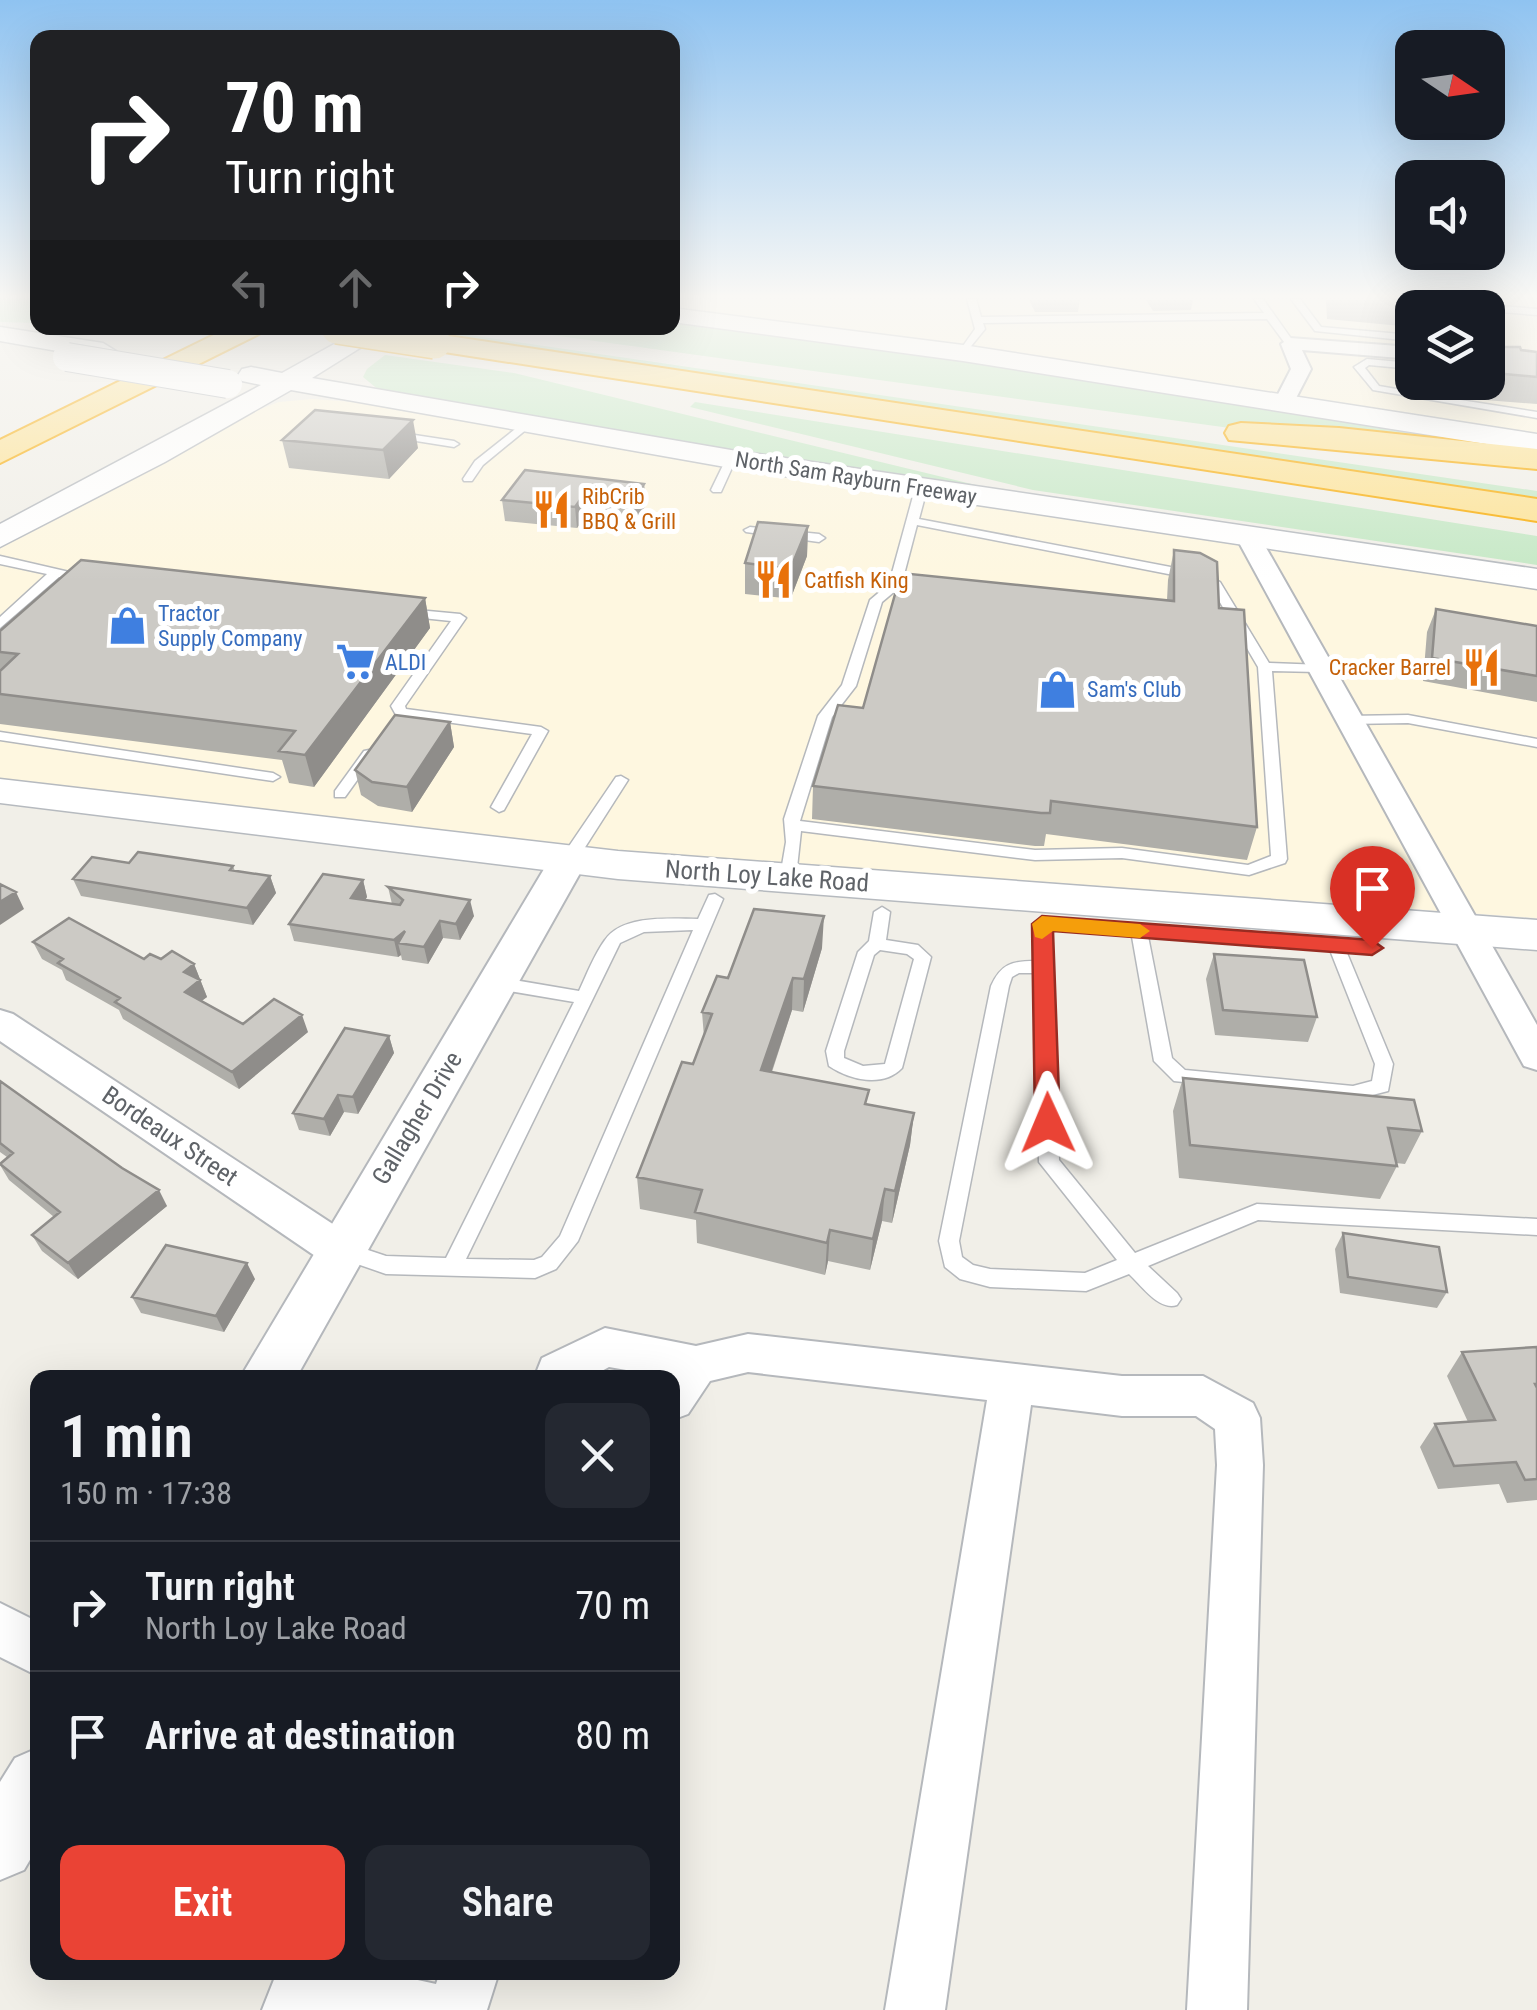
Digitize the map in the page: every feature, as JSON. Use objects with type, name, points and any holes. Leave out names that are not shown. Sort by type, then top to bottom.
[{"type":"highway","points":[[0,432],[81,393]]},
{"type":"highway","points":[[0,453],[120,393]]},
{"type":"highway","points":[[798,393],[1537,510]]},
{"type":"highway","points":[[825,393],[1537,500]]},
{"type":"highway","points":[[1023,422],[1339,438],[1537,458]]},
{"type":"main road","points":[[0,537],[232,393]]},
{"type":"main road","points":[[256,393],[285,397],[356,393]]},
{"type":"main road","name":"North Sam Rayburn Freeway","points":[[356,393],[730,459],[1537,579]]},
{"type":"main road","points":[[1224,393],[1537,444]]},
{"type":"main road","name":"North Loy Lake Road","points":[[0,792],[562,871],[709,912],[879,928],[1042,924],[1336,945],[1473,943],[1537,935]]},
{"type":"main road","name":"North Loy Lake Road","points":[[0,818],[291,857],[562,871],[788,877],[1473,943],[1537,960]]},
{"type":"street","points":[[1284,402],[1289,393]]},
{"type":"street","points":[[1248,537],[1537,1057]]},
{"type":"street","name":"Gallagher Drive","points":[[272,1370],[562,871]]},
{"type":"street","name":"Bordeaux Street","points":[[0,1022],[339,1250]]},
{"type":"street","points":[[562,1370],[605,1347],[657,1370]]},
{"type":"street","points":[[684,1382],[748,1353],[1122,1396],[1203,1396],[1236,1418],[1240,1466],[1217,2010]]},
{"type":"street","points":[[914,2010],[1012,1384]]},
{"type":"street","points":[[0,1628],[30,1646]]},
{"type":"street","points":[[0,1846],[30,1794]]},
{"type":"street","points":[[457,2010],[467,1980]]},
{"type":"street","points":[[298,1996],[373,2001],[426,2010]]},
{"type":"lane","points":[[1443,400],[1537,416]]},
{"type":"lane","points":[[468,479],[479,462],[528,424]]},
{"type":"lane","points":[[378,432],[454,444]]},
{"type":"lane","points":[[717,490],[730,459]]},
{"type":"lane","points":[[788,877],[794,842],[792,826],[825,716],[849,686],[876,600],[902,587],[921,489]]},
{"type":"lane","points":[[792,826],[1035,855],[1122,853],[1249,870],[1279,859],[1265,667],[1216,585],[1198,576],[912,521]]},
{"type":"lane","points":[[750,530],[819,538]]},
{"type":"lane","points":[[0,560],[100,581]]},
{"type":"lane","points":[[0,624],[56,573]]},
{"type":"lane","points":[[386,610],[460,618],[398,706],[401,712]]},
{"type":"lane","points":[[1265,667],[1318,668]]},
{"type":"lane","points":[[390,726],[401,712]]},
{"type":"lane","points":[[401,712],[541,731],[499,807]]},
{"type":"lane","points":[[1348,720],[1408,719],[1537,743]]},
{"type":"lane","points":[[0,736],[273,777]]},
{"type":"lane","points":[[340,794],[380,740]]},
{"type":"lane","points":[[562,871],[621,780]]},
{"type":"lane","points":[[452,1267],[613,940],[624,931],[709,912]]},
{"type":"lane","points":[[339,1250],[386,1265],[535,1269],[549,1263],[568,1241],[709,912]]},
{"type":"lane","points":[[1042,924],[1048,1162],[1132,1264],[1170,1299]]},
{"type":"lane","points":[[879,928],[923,957],[897,1060],[886,1072],[874,1074],[844,1068],[835,1061],[835,1051],[866,952],[879,928]]},
{"type":"lane","points":[[1139,931],[1163,1060],[1180,1076],[1353,1093],[1382,1086],[1384,1064],[1336,945]]},
{"type":"lane","points":[[1044,967],[1016,967],[1005,974],[1000,986],[948,1241],[952,1261],[967,1273],[990,1278],[1086,1282],[1257,1212],[1537,1227]]},
{"type":"lane","points":[[497,983],[585,998]]},
{"type":"shaded area","points":[[1234,393],[1395,393],[1395,400],[1505,400],[1505,393],[1537,393],[1537,437]]},
{"type":"shaded area","points":[[312,399],[368,403],[842,485],[1537,588],[1537,918],[542,845],[0,783],[0,545],[247,414],[279,402]]},
{"type":"green space","points":[[390,393],[596,393],[1017,495],[939,487]]},
{"type":"green space","points":[[710,393],[865,393],[1537,491],[1537,522]]},
{"type":"green space","points":[[973,393],[1172,393],[1537,449],[1274,434]]},
{"type":"green space","points":[[695,402],[1537,536],[1537,565],[1033,490],[690,407]]},
{"type":"building","points":[[315,410],[413,420],[383,450],[282,440]]},
{"type":"building","points":[[525,470],[644,484],[631,505],[580,500],[575,507],[502,500]]},
{"type":"building","points":[[758,522],[808,526],[792,565],[784,568],[745,563]]},
{"type":"building","name":"Sam's Club","points":[[1174,550],[1200,553],[1217,562],[1219,608],[1244,610],[1257,827],[1051,801],[1050,813],[1041,813],[813,786],[838,705],[863,708],[901,573],[1174,601]]},
{"type":"building","points":[[81,560],[425,598],[305,755],[279,751],[295,731],[0,694],[0,671],[18,654],[0,652],[0,631]]},
{"type":"building","points":[[1436,609],[1537,626],[1537,676],[1432,658]]},
{"type":"building","points":[[395,715],[450,722],[407,787],[372,782],[355,770]]},
{"type":"building","points":[[138,852],[233,866],[230,870],[270,876],[247,908],[73,879],[92,857],[129,863]]},
{"type":"building","points":[[323,874],[363,880],[351,898],[400,905],[403,900],[388,887],[470,900],[456,924],[440,921],[424,947],[398,943],[405,931],[394,940],[289,924]]},
{"type":"building","points":[[0,884],[16,892],[0,902]]},
{"type":"building","points":[[754,909],[824,916],[804,979],[793,978],[761,1070],[869,1090],[865,1104],[914,1113],[895,1191],[885,1189],[873,1239],[830,1230],[827,1243],[695,1212],[702,1190],[637,1177],[682,1062],[693,1064],[712,1014],[702,1012],[717,976],[728,978]]},
{"type":"building","points":[[69,918],[144,959],[150,954],[161,959],[172,951],[194,964],[184,972],[200,980],[185,992],[243,1024],[274,999],[302,1015],[232,1072],[115,1002],[120,998],[58,963],[63,959],[33,942]]},
{"type":"building","points":[[1214,954],[1304,960],[1317,1017],[1223,1010]]},
{"type":"building","points":[[345,1028],[389,1036],[353,1097],[338,1095],[324,1119],[293,1113]]},
{"type":"building","points":[[1183,1078],[1414,1100],[1422,1131],[1388,1128],[1397,1166],[1190,1145]]},
{"type":"building","points":[[0,1081],[159,1190],[68,1263],[32,1235],[60,1212],[0,1164],[13,1153],[0,1143]]},
{"type":"building","points":[[1343,1233],[1439,1247],[1447,1292],[1348,1277]]},
{"type":"building","points":[[166,1245],[247,1263],[216,1316],[132,1297]]},
{"type":"building","points":[[1537,1347],[1537,1479],[1525,1480],[1516,1462],[1454,1466],[1435,1424],[1495,1420],[1462,1352]]},
{"type":"slow traffic","points":[[1042,932],[1042,924],[1140,931]]},
{"type":"place","name":"RibCrib BBQ & Grill","points":[[552,509]]},
{"type":"place","name":"Catfish King","points":[[774,580]]},
{"type":"place","name":"Tractor Supply Company","points":[[128,626]]},
{"type":"place","name":"ALDI","points":[[355,662]]},
{"type":"place","name":"Cracker Barrel","points":[[1481,667]]},
{"type":"place","name":"Sam's Club","points":[[1057,689]]},
{"type":"route","points":[[1048,1123],[1042,924],[1372,948]]}]
